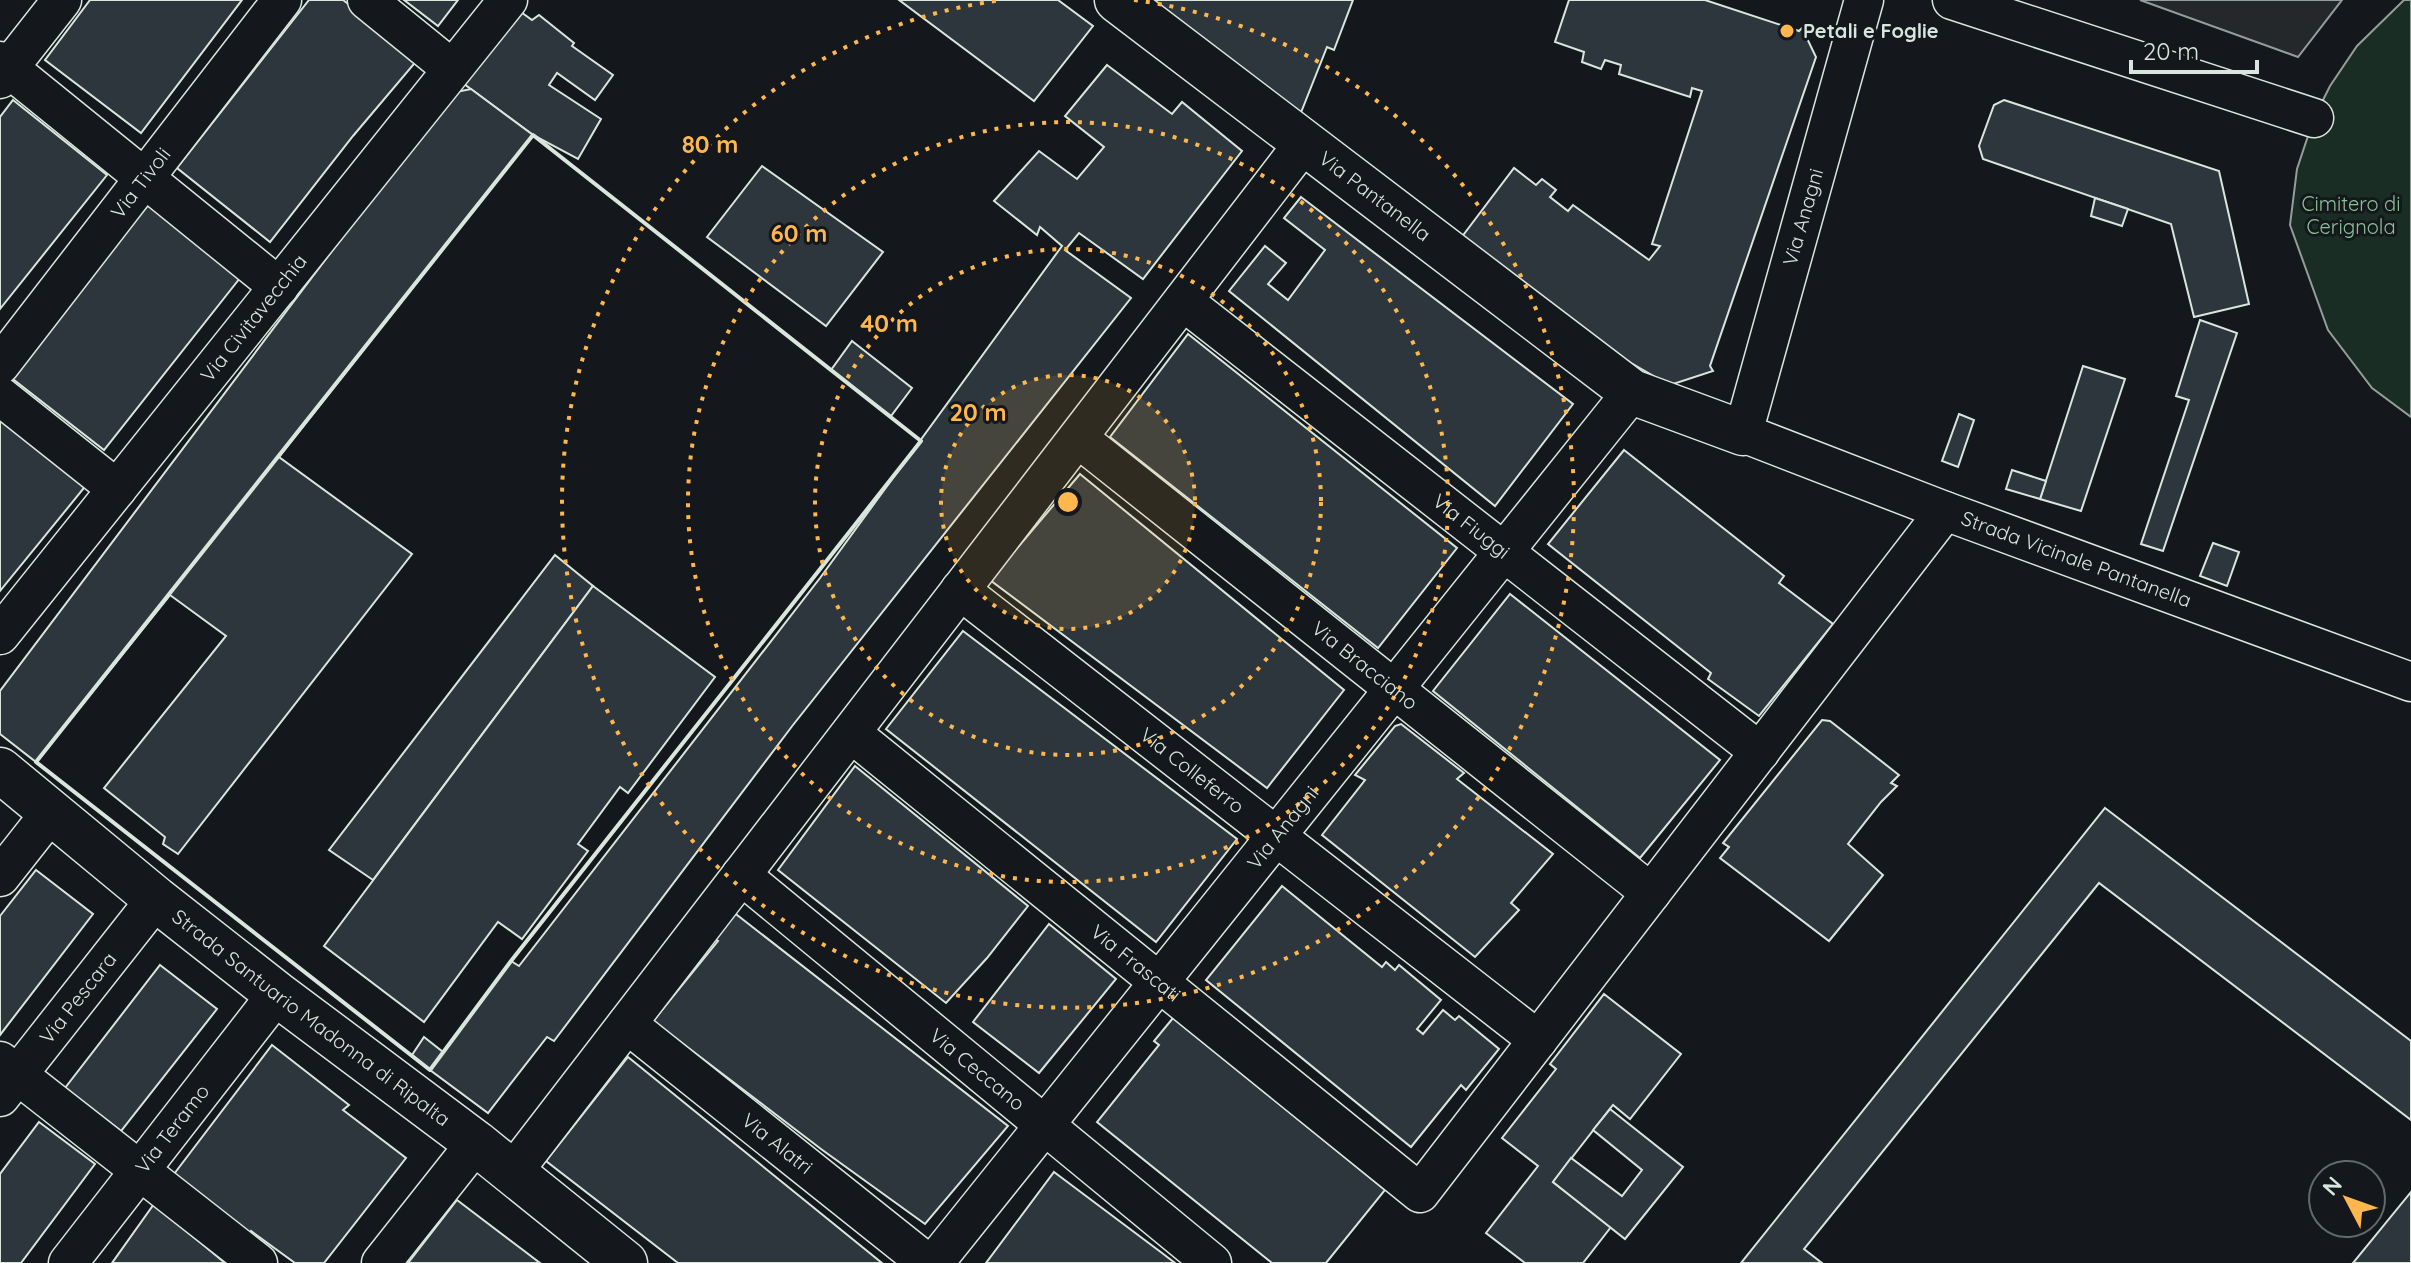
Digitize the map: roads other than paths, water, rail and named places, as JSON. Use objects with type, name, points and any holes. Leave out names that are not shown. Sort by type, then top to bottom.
[{"type":"street","points":[[62,0],[3,69],[279,287]]},
{"type":"street","name":"Via Tivoli","points":[[0,365],[282,0]]},
{"type":"street","points":[[367,0],[452,69]]},
{"type":"street","name":"Via Civitavecchia","points":[[0,635],[508,0]]},
{"type":"street","name":"Via Pantanella","points":[[1117,0],[1632,392],[1743,433]]},
{"type":"street","name":"Via Anagni","points":[[1743,433],[1864,0]]},
{"type":"street","points":[[1952,0],[2314,118]]},
{"type":"street","points":[[513,1172],[1304,143]]},
{"type":"street","name":"Via Fiuggi","points":[[1183,301],[1760,752]]},
{"type":"street","name":"Via Anagni","points":[[934,1263],[1632,392]]},
{"type":"street","points":[[0,396],[117,489]]},
{"type":"street","name":"Strada Vicinale Pantanella","points":[[1743,433],[1945,511],[2411,682]]},
{"type":"street","name":"Via Bracciano","points":[[1078,438],[1651,893]]},
{"type":"street","points":[[1538,1040],[1945,511]]},
{"type":"street","name":"Via Colleferro","points":[[960,590],[1538,1040]]},
{"type":"street","name":"Via Frascati","points":[[851,733],[1420,1193],[1538,1040]]},
{"type":"street","name":"Strada Santuario Madonna di Ripalta","points":[[0,770],[156,899],[476,1143],[625,1263]]},
{"type":"street","points":[[0,877],[52,811]]},
{"type":"street","name":"Via Ceccano","points":[[741,875],[1212,1263]]},
{"type":"street","name":"Via Pescara","points":[[6,1077],[156,899]]},
{"type":"street","name":"Via Teramo","points":[[68,1263],[277,994]]},
{"type":"street","name":"Via Alatri","points":[[627,1024],[927,1263]]},
{"type":"street","points":[[6,1077],[140,1170],[258,1263]]},
{"type":"street","points":[[381,1263],[476,1143]]},
{"type":"place","name":"Petali e Foglie","points":[[1787,31]]},
{"type":"park label","name":"Cimitero di Cerignola","points":[[2351,216]]}]
